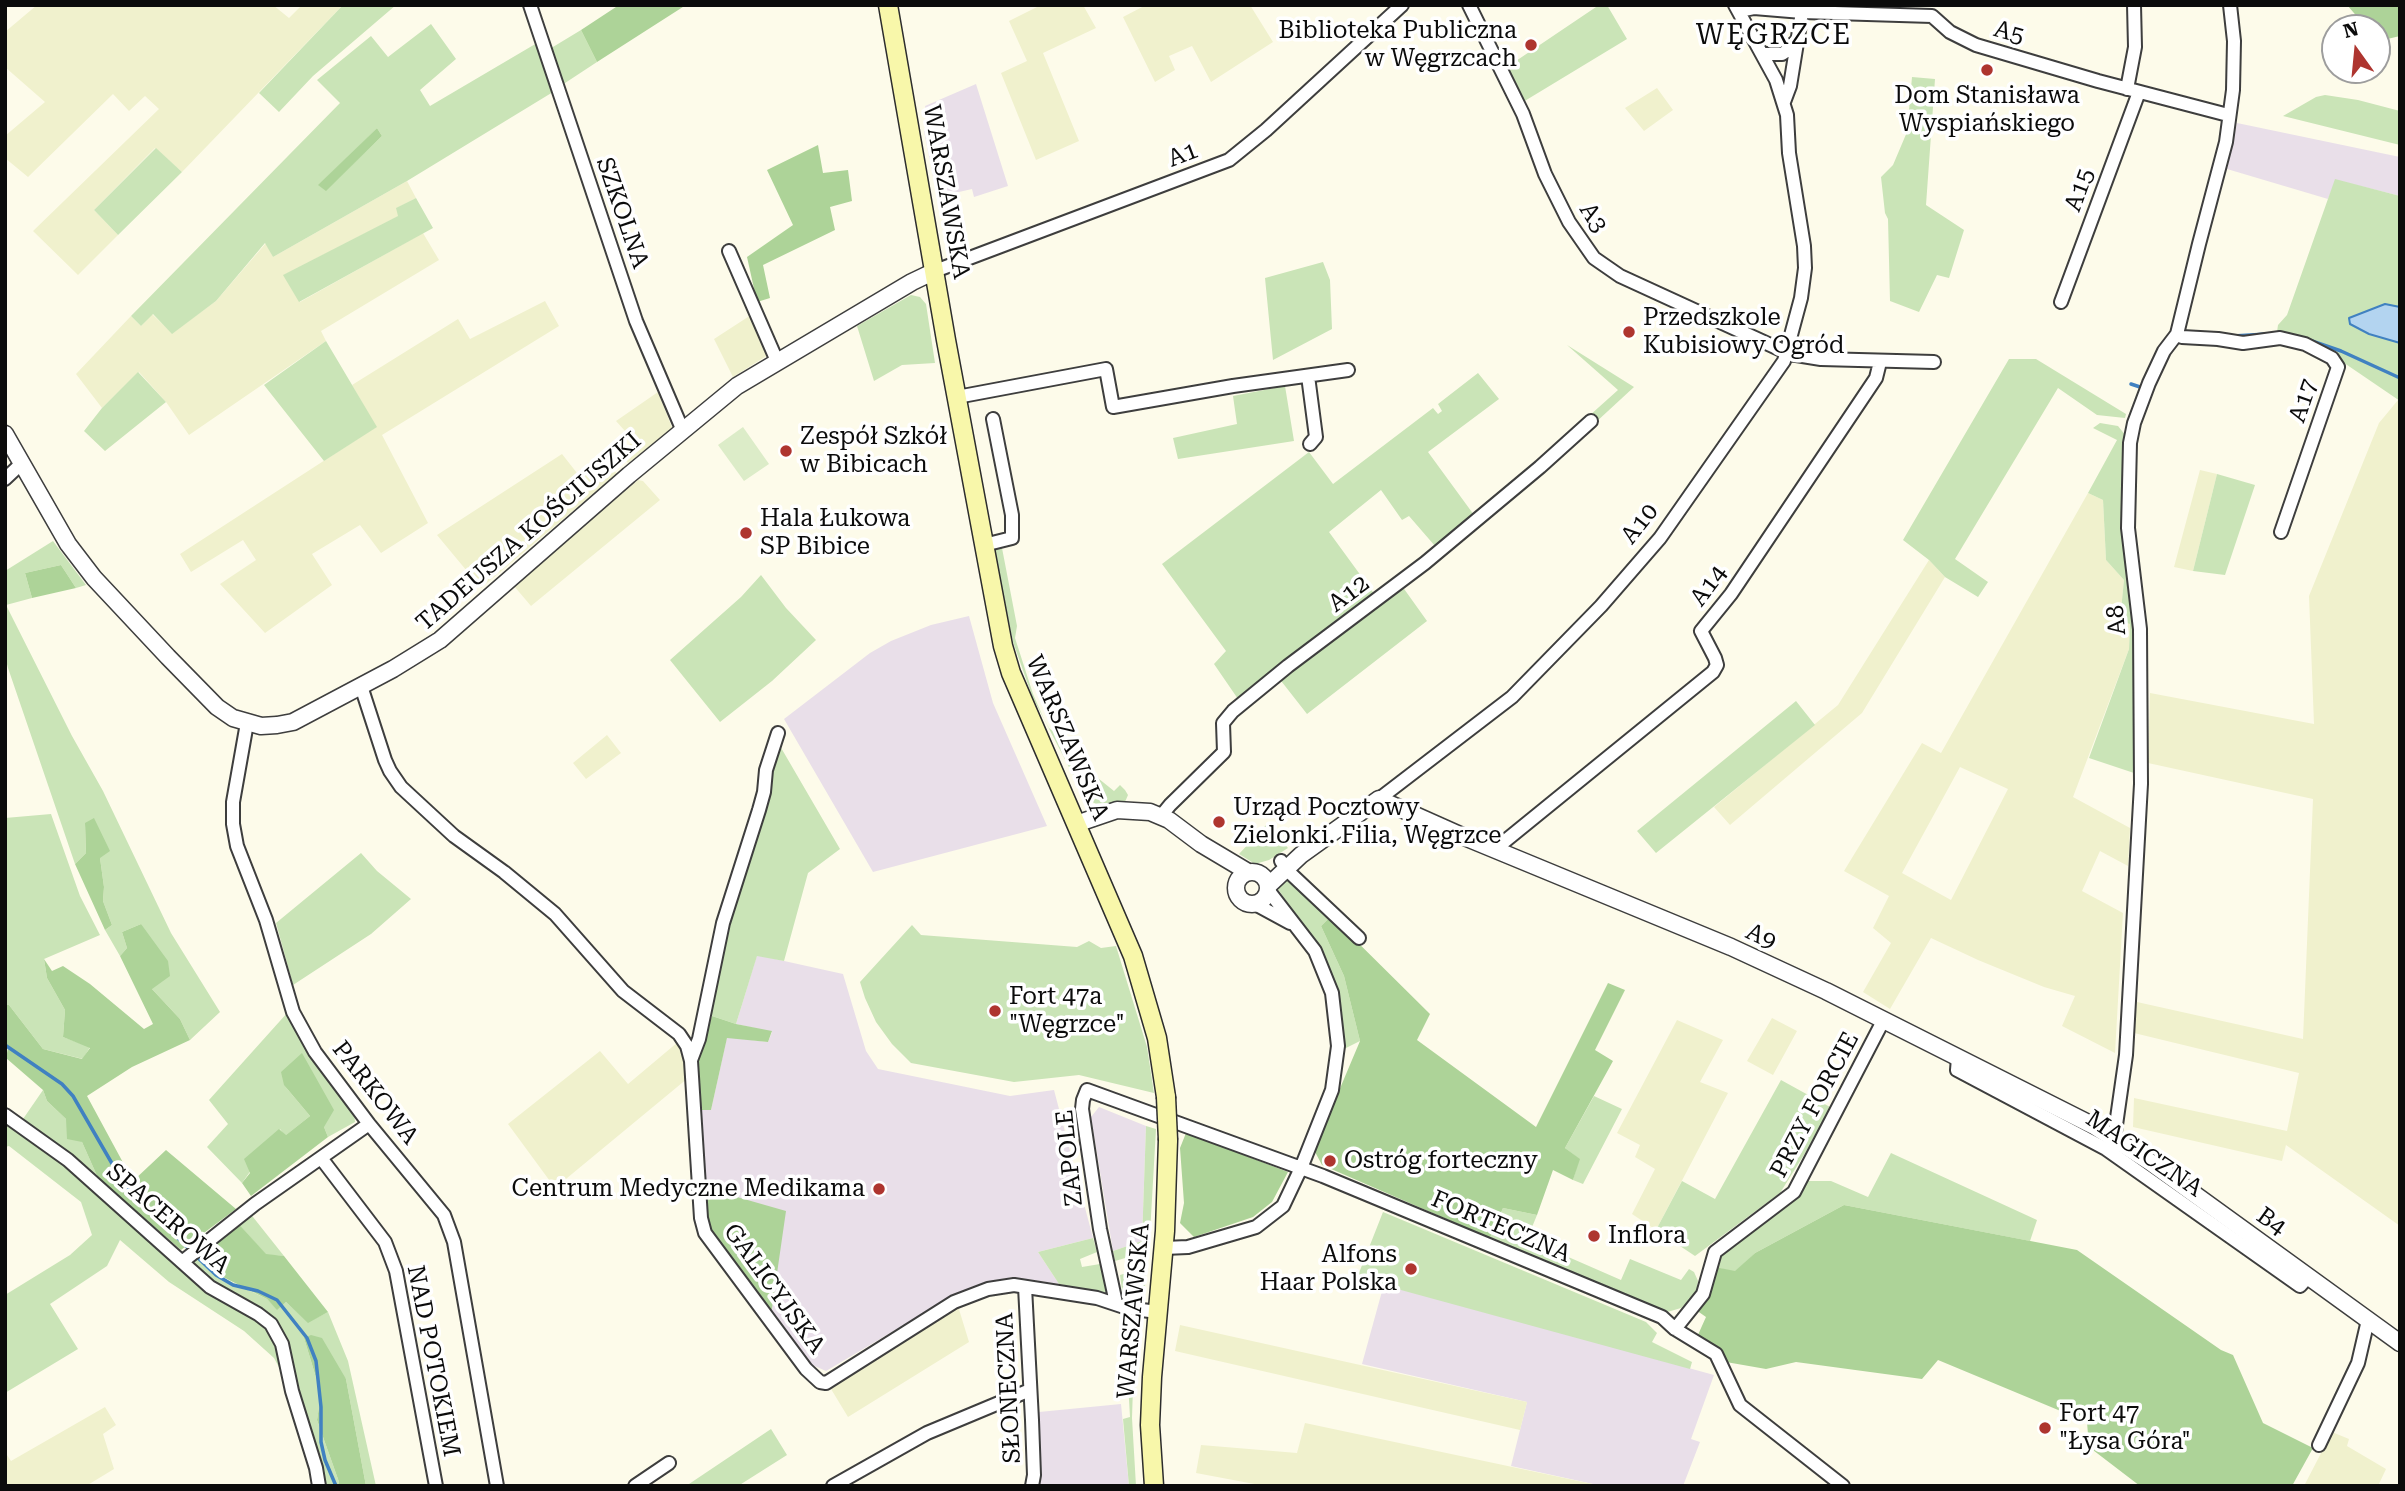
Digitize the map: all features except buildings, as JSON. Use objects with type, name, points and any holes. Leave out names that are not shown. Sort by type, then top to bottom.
[{"type":"main road","name":"WARSZAWSKA","points":[[888,5],[1003,646],[1011,673],[1103,883],[1139,974],[1157,1038],[1166,1097],[1168,1140],[1164,1248],[1150,1410],[1154,1486]]},
{"type":"street","name":"SZKOLNA","points":[[530,5],[636,321],[683,430]]},
{"type":"street","name":"A1","points":[[935,271],[1229,160],[1266,130],[1402,5]]},
{"type":"street","name":"A3","points":[[1469,5],[1504,74],[1545,174],[1573,231],[1594,258],[1620,276],[1786,353],[1821,359],[1934,362]]},
{"type":"street","name":"A15","points":[[2061,302],[2133,90],[2134,5]]},
{"type":"street","name":"A8","points":[[2114,1139],[2126,1055],[2141,801],[2140,629],[2128,528],[2130,443],[2146,389],[2164,351],[2179,336],[2199,244],[2226,142],[2233,90],[2234,53],[2230,5]]},
{"type":"street","name":"A10","points":[[1247,876],[1284,865],[1301,855],[1512,697],[1601,606],[1660,538],[1777,370],[1786,353],[1801,298],[1805,268],[1804,247],[1784,103],[1763,54],[1737,8]]},
{"type":"street","name":"A5","points":[[1737,8],[1802,12],[1933,11],[1950,32],[1976,45],[2228,115]]},
{"type":"street","name":"A10","points":[[1784,103],[1790,86],[1802,12]]},
{"type":"street","points":[[1763,54],[1785,53],[1797,39]]},
{"type":"street","points":[[729,251],[777,362]]},
{"type":"street","name":"TADEUSZA KOŚCIUSZKI","points":[[5,434],[62,534],[94,578],[218,707],[233,718],[261,726],[293,722],[422,652],[448,634],[683,430],[746,379],[935,271]]},
{"type":"street","name":"A17","points":[[2179,336],[2218,338],[2243,343],[2280,338],[2305,344],[2332,358],[2338,367],[2281,531]]},
{"type":"street","name":"A14","points":[[1494,850],[1713,672],[1717,665],[1716,658],[1701,631],[1731,594],[1877,378],[1880,362]]},
{"type":"street","points":[[957,397],[1106,369],[1113,407],[1348,370]]},
{"type":"street","points":[[1308,376],[1316,437],[1310,444]]},
{"type":"street","points":[[984,545],[1012,538],[1012,515],[993,419]]},
{"type":"street","name":"A12","points":[[1161,816],[1224,752],[1223,723],[1233,712],[1287,666],[1425,563],[1591,421]]},
{"type":"street","points":[[5,479],[22,463]]},
{"type":"street","name":"GALICYJSKA","points":[[361,686],[385,760],[401,787],[454,836],[555,914],[623,991],[679,1034],[687,1046],[691,1061],[701,1218],[705,1233],[806,1369],[820,1382],[826,1383],[954,1302],[988,1289],[1014,1284],[1097,1297],[1127,1308],[1157,1312]]},
{"type":"street","name":"PARKOWA","points":[[247,723],[233,802],[237,846],[266,920],[293,1012],[314,1052],[444,1215],[454,1242],[497,1486]]},
{"type":"street","name":"GALICYJSKA","points":[[691,1061],[699,1040],[723,922],[761,801],[766,770],[778,733]]},
{"type":"street","name":"A9","points":[[1379,799],[1494,850],[1731,947],[1826,991],[2094,1126],[2114,1139]]},
{"type":"street","points":[[1076,824],[1117,810],[1143,811],[1161,816],[1247,876],[1265,878],[1268,888],[1315,951],[1329,982],[1338,1032],[1332,1090],[1283,1206],[1256,1227],[1188,1247],[1164,1248]]},
{"type":"street","name":"A10","points":[[1268,888],[1284,865]]},
{"type":"street","points":[[1284,865],[1359,938]]},
{"type":"street","points":[[1247,876],[1239,897],[1296,927]]},
{"type":"street","points":[[1255,904],[1264,899],[1268,888]]},
{"type":"street","name":"PRZY FORCIE","points":[[1675,1329],[1703,1294],[1715,1252],[1794,1192],[1883,1021]]},
{"type":"street","name":"MAGICZNA","points":[[1958,1058],[1957,1070],[2098,1144],[2300,1286],[2308,1277]]},
{"type":"street","name":"FORTECZNA","points":[[1087,1090],[1301,1168],[1662,1317],[1675,1329],[1716,1354],[1740,1405],[1843,1486]]},
{"type":"street","name":"ZAPOLE","points":[[1087,1090],[1082,1109],[1100,1229],[1116,1303]]},
{"type":"street","name":"SPACEROWA","points":[[5,1115],[68,1160],[185,1260],[210,1287],[258,1314],[277,1332],[286,1357],[292,1391],[319,1486]]},
{"type":"street","points":[[185,1260],[255,1204],[369,1124]]},
{"type":"street","name":"B4","points":[[2114,1139],[2150,1162],[2400,1343]]},
{"type":"street","name":"NAD POTOKIEM","points":[[321,1158],[385,1242],[396,1271],[436,1486]]},
{"type":"street","name":"SŁONECZNA","points":[[1025,1287],[1034,1456],[1032,1486]]},
{"type":"street","points":[[2319,1445],[2358,1363],[2368,1320]]},
{"type":"street","points":[[833,1486],[927,1433],[1030,1390]]},
{"type":"street","points":[[635,1486],[669,1463]]},
{"type":"shaded area","points":[[976,84],[1008,186],[974,197],[972,189],[937,197],[924,131],[930,130],[925,106]]},
{"type":"shaded area","points":[[2237,123],[2400,157],[2400,196],[2336,180],[2328,199],[2227,169]]},
{"type":"shaded area","points":[[969,616],[993,703],[1047,826],[873,872],[784,719],[870,653],[891,641],[931,625]]},
{"type":"shaded area","points":[[757,955],[843,974],[866,1051],[878,1069],[1010,1096],[1054,1090],[1093,1238],[1038,1252],[1059,1284],[1013,1277],[996,1280],[951,1297],[826,1371],[808,1363],[771,1315],[702,1187],[700,1110],[711,1110],[727,1037],[768,1042],[772,1032],[736,1024]]},
{"type":"shaded area","points":[[1099,1107],[1146,1126],[1142,1241],[1113,1251],[1091,1117]]},
{"type":"shaded area","points":[[1384,1284],[1714,1375],[1691,1439],[1700,1442],[1683,1486],[1602,1486],[1511,1466],[1527,1402],[1362,1364]]},
{"type":"shaded area","points":[[1121,1404],[1129,1486],[1037,1486],[1040,1461],[1039,1412]]},
{"type":"green space","points":[[37,5],[273,5],[289,18],[302,5],[343,5],[182,172],[155,148],[94,210],[118,235],[78,275],[33,231],[159,109],[145,96],[129,111],[113,94],[28,177],[5,158],[5,136],[45,102],[5,67],[5,32]]},
{"type":"green space","points":[[343,5],[396,5],[313,76],[279,112],[259,93]]},
{"type":"green space","points":[[619,5],[686,5],[597,62],[581,30]]},
{"type":"green space","points":[[1041,5],[1083,5],[1096,28],[1043,53],[1079,141],[1036,160],[1001,73],[1027,61],[1009,21]]},
{"type":"green space","points":[[1146,5],[1250,5],[1273,42],[1211,82],[1192,46],[1169,56],[1175,70],[1155,82],[1123,17]]},
{"type":"green space","points":[[1599,5],[1607,5],[1627,39],[1523,102],[1507,67]]},
{"type":"green space","points":[[2347,5],[2400,5],[2400,36],[2391,38],[2391,14],[2355,14]]},
{"type":"green space","points":[[431,24],[456,59],[420,90],[430,106],[537,43],[553,92],[407,181],[273,257],[265,243],[216,301],[172,334],[153,314],[141,326],[131,316],[340,103],[317,80],[371,36],[388,57]],"holes":[[[377,128],[382,136],[326,190],[319,185]]]},
{"type":"green space","points":[[581,30],[597,62],[562,85],[548,50]]},
{"type":"green space","points":[[1912,77],[1935,79],[1926,205],[1964,230],[1949,278],[1937,275],[1919,312],[1890,301],[1888,219],[1881,177],[1893,165],[1907,132]]},
{"type":"green space","points":[[1657,88],[1673,110],[1644,131],[1625,108]]},
{"type":"green space","points":[[2325,95],[2400,111],[2400,145],[2283,116],[2316,97]]},
{"type":"green space","points":[[377,128],[382,136],[326,191],[318,185]]},
{"type":"green space","points":[[818,145],[823,173],[848,170],[852,201],[830,207],[835,230],[763,265],[770,298],[757,302],[747,257],[793,225],[767,170]]},
{"type":"green space","points":[[156,148],[182,172],[118,235],[94,210]]},
{"type":"green space","points":[[2335,179],[2400,196],[2400,401],[2306,337],[2277,332],[2278,325],[2287,315]]},
{"type":"green space","points":[[407,181],[416,198],[397,208],[399,216],[284,275],[300,302],[423,233],[439,260],[321,331],[326,341],[189,435],[166,402],[139,372],[102,408],[76,374],[131,316],[141,326],[152,314],[172,333],[216,301],[266,243],[273,257]]},
{"type":"green space","points":[[416,198],[433,228],[299,302],[283,275],[398,216],[396,208]]},
{"type":"green space","points":[[1323,262],[1330,280],[1332,329],[1273,360],[1265,278]]},
{"type":"green space","points":[[911,295],[920,297],[926,304],[935,363],[902,365],[874,381],[857,326]]},
{"type":"green space","points":[[545,301],[559,326],[382,435],[428,523],[381,553],[360,525],[312,554],[332,585],[265,633],[220,584],[256,560],[243,540],[191,572],[180,554],[376,427],[352,385],[458,319],[470,339]]},
{"type":"green space","points":[[751,315],[768,355],[733,377],[714,339]]},
{"type":"green space","points":[[326,341],[377,427],[324,461],[264,385]]},
{"type":"green space","points":[[1567,345],[1634,387],[1595,423],[1589,416],[1618,390]]},
{"type":"green space","points":[[2009,359],[2036,359],[2126,414],[2125,418],[2097,415],[2058,388],[1955,559],[1988,582],[1978,597],[1945,577],[1929,560],[1903,540]]},
{"type":"green space","points":[[138,372],[166,402],[105,451],[84,431],[102,408]]},
{"type":"green space","points":[[1478,373],[1499,399],[1428,452],[1474,515],[1435,546],[1409,516],[1402,520],[1381,490],[1329,532],[1375,595],[1238,699],[1214,664],[1226,651],[1162,564],[1309,452],[1333,484],[1433,408],[1438,414],[1442,411],[1438,404]]},
{"type":"green space","points":[[1285,386],[1294,441],[1178,459],[1173,438],[1237,424],[1233,396]]},
{"type":"green space","points":[[658,392],[673,430],[628,463],[620,453],[634,441],[616,421]]},
{"type":"green space","points":[[2398,400],[2400,1226],[2286,1145],[2282,1161],[2133,1127],[2134,1098],[2287,1131],[2299,1073],[2134,1033],[2137,1002],[2303,1039],[2313,799],[2148,763],[2150,693],[2314,724],[2309,596],[2379,423]]},
{"type":"green space","points":[[2100,423],[2118,426],[2126,436],[2134,611],[2134,773],[2089,758],[2129,649],[2130,624],[2120,620],[2124,580],[2106,560],[2103,500],[2088,493],[2117,440],[2093,428]]},
{"type":"green space","points":[[743,427],[769,464],[744,481],[718,445]]},
{"type":"green space","points":[[600,453],[617,474],[481,588],[437,535],[562,454],[577,473]]},
{"type":"green space","points":[[2200,470],[2217,474],[2193,571],[2174,567]]},
{"type":"green space","points":[[2217,474],[2255,485],[2225,575],[2193,571]]},
{"type":"green space","points":[[638,480],[643,481],[660,500],[531,606],[514,586]]},
{"type":"green space","points":[[2088,493],[2103,500],[2106,560],[2124,580],[2120,620],[2130,623],[2129,649],[2073,797],[2130,828],[2128,866],[2100,851],[2082,891],[2123,913],[2115,1053],[2062,1026],[2075,996],[2044,987],[1931,938],[1890,1009],[1863,992],[1891,943],[1873,928],[1889,896],[1844,871],[1922,743],[1941,753]],"holes":[[[1960,767],[2008,789],[1951,900],[1902,873]]]},
{"type":"green space","points":[[53,541],[86,585],[76,588],[61,565],[25,573],[32,598],[6,605],[103,791],[171,933],[220,1012],[190,1040],[180,1019],[152,989],[141,924],[122,932],[127,948],[120,956],[105,930],[112,925],[103,901],[100,858],[85,823],[86,853],[75,864],[8,668],[5,656],[5,571]]},
{"type":"green space","points":[[1002,548],[1017,626],[1015,638],[1044,719],[1049,728],[1077,751],[1073,758],[1114,791],[1120,785],[1125,790],[1128,795],[1125,802],[1096,804],[1085,798],[1032,696],[1013,642],[995,553],[996,549]]},
{"type":"green space","points":[[1929,560],[1945,577],[1862,713],[1730,825],[1714,807],[1838,705]]},
{"type":"green space","points":[[61,565],[76,588],[32,598],[25,573]]},
{"type":"green space","points":[[761,575],[786,608],[816,640],[772,681],[720,722],[670,660],[741,597]]},
{"type":"green space","points":[[1402,586],[1427,621],[1307,714],[1278,677]]},
{"type":"green space","points":[[1796,701],[1815,725],[1656,853],[1637,831]]},
{"type":"green space","points":[[607,735],[621,753],[586,779],[573,763]]},
{"type":"green space","points":[[780,746],[840,849],[808,873],[784,961],[757,956],[736,1024],[709,1015],[722,950]]},
{"type":"green space","points":[[51,814],[80,896],[100,935],[44,959],[47,978],[65,1010],[63,1037],[90,1047],[83,1059],[43,1049],[9,1005],[5,1004],[5,818]]},
{"type":"green space","points":[[94,818],[110,851],[100,858],[103,901],[112,925],[105,930],[75,864],[86,853],[85,823]]},
{"type":"green space","points":[[1267,824],[1288,848],[1269,860],[1255,864],[1239,854]]},
{"type":"green space","points":[[361,853],[377,871],[411,899],[371,934],[293,985],[276,923]]},
{"type":"green space","points":[[1285,880],[1293,881],[1331,916],[1321,926],[1344,976],[1360,1041],[1344,1049],[1335,982],[1323,954],[1278,889]]},
{"type":"green space","points":[[1331,916],[1430,1014],[1417,1040],[1536,1127],[1608,983],[1625,990],[1595,1050],[1613,1061],[1565,1148],[1580,1159],[1573,1180],[1553,1170],[1537,1215],[1503,1208],[1490,1238],[1322,1165],[1314,1150],[1360,1041],[1344,976],[1321,926]]},
{"type":"green space","points":[[141,924],[168,961],[170,976],[152,989],[180,1019],[190,1040],[132,1067],[87,1096],[133,1181],[166,1150],[236,1209],[181,1250],[98,1178],[82,1142],[67,1139],[66,1119],[47,1101],[43,1090],[6,1058],[8,1048],[5,1046],[5,1004],[9,1005],[43,1049],[82,1059],[90,1048],[63,1037],[65,1010],[47,978],[44,959],[52,971],[63,966],[90,984],[144,1029],[153,1024],[120,956],[127,948],[122,932]]},
{"type":"green space","points":[[912,925],[921,935],[1077,947],[1089,941],[1101,948],[1116,946],[1147,1047],[1154,1093],[1079,1075],[1014,1082],[911,1063],[892,1044],[876,1022],[860,982]]},
{"type":"green space","points":[[288,1012],[299,1038],[312,1058],[354,1112],[355,1122],[328,1137],[324,1127],[284,1085],[310,1116],[285,1136],[280,1129],[242,1183],[207,1147],[228,1124],[209,1100]]},
{"type":"green space","points":[[712,1016],[772,1031],[768,1042],[727,1038],[711,1110],[700,1110],[697,1059]]},
{"type":"green space","points":[[1772,1018],[1797,1031],[1773,1075],[1747,1061]]},
{"type":"green space","points":[[1677,1020],[1723,1040],[1700,1082],[1728,1093],[1656,1230],[1632,1214],[1655,1169],[1635,1157],[1640,1145],[1617,1133]]},
{"type":"green space","points":[[678,1042],[684,1053],[688,1078],[555,1188],[508,1124],[600,1051],[628,1084]]},
{"type":"green space","points":[[302,1053],[334,1110],[324,1127],[328,1137],[251,1196],[242,1183],[250,1173],[244,1159],[279,1129],[286,1135],[310,1116],[284,1085],[281,1072]]},
{"type":"green space","points":[[1781,1080],[1830,1107],[1780,1193],[1695,1256],[1656,1230],[1682,1181],[1715,1199]]},
{"type":"green space","points":[[43,1090],[47,1101],[66,1119],[82,1142],[98,1178],[23,1119]]},
{"type":"green space","points":[[1594,1096],[1622,1109],[1583,1184],[1573,1180],[1579,1159],[1565,1148]]},
{"type":"green space","points":[[5,1121],[62,1161],[107,1199],[187,1276],[269,1327],[278,1344],[282,1373],[274,1358],[244,1331],[169,1282],[120,1240],[107,1266],[50,1304],[78,1349],[5,1393],[5,1295],[70,1255],[92,1235],[81,1202],[9,1146],[5,1147]]},
{"type":"green space","points":[[1146,1126],[1156,1129],[1149,1251],[1115,1261],[1113,1251],[1142,1241]]},
{"type":"green space","points":[[1186,1133],[1288,1172],[1272,1202],[1253,1217],[1194,1237],[1180,1223],[1184,1203],[1180,1148]]},
{"type":"green space","points":[[1891,1153],[2037,1220],[2030,1241],[1844,1205],[1755,1253],[1735,1272],[1715,1267],[1717,1257],[1805,1181],[1831,1181],[1868,1197]]},
{"type":"green space","points":[[702,1187],[786,1211],[771,1315],[708,1231]]},
{"type":"green space","points":[[1844,1205],[2077,1250],[2221,1350],[2233,1355],[2263,1423],[2313,1448],[2292,1486],[2140,1486],[2089,1447],[2087,1422],[1938,1360],[1922,1379],[1796,1362],[1766,1369],[1726,1362],[1697,1337],[1706,1317],[1696,1310],[1715,1267],[1735,1271],[1755,1253]]},
{"type":"green space","points":[[1503,1208],[1537,1215],[1530,1232],[1534,1242],[1621,1280],[1630,1259],[1681,1280],[1689,1269],[1694,1272],[1698,1281],[1696,1294],[1681,1308],[1664,1313],[1490,1238]]},
{"type":"green space","points":[[1383,1212],[1646,1322],[1657,1333],[1652,1342],[1692,1362],[1690,1369],[1357,1278]]},
{"type":"green space","points":[[249,1213],[284,1256],[266,1255],[237,1222]]},
{"type":"green space","points":[[237,1222],[266,1254],[284,1256],[328,1312],[308,1323],[286,1302],[277,1310],[267,1299],[219,1275],[200,1253]]},
{"type":"green space","points":[[1093,1238],[1097,1252],[1080,1259],[1082,1267],[1100,1264],[1107,1293],[1059,1284],[1038,1252]]},
{"type":"green space","points":[[200,1253],[219,1276],[267,1299],[277,1309],[286,1302],[308,1322],[328,1312],[348,1361],[376,1486],[366,1486],[346,1379],[304,1338],[321,1394],[317,1420],[339,1482],[339,1486],[325,1486],[284,1333],[271,1315],[194,1271],[191,1261]]},
{"type":"green space","points":[[1146,1267],[1145,1287],[1139,1293],[1123,1297],[1120,1275]]},
{"type":"green space","points":[[958,1306],[969,1342],[848,1417],[831,1389]]},
{"type":"green space","points":[[1127,1320],[1135,1324],[1132,1418],[1136,1486],[1129,1486],[1123,1419],[1130,1417]]},
{"type":"green space","points":[[1180,1325],[1527,1402],[1520,1430],[1175,1351]]},
{"type":"green space","points":[[311,1335],[322,1338],[346,1379],[366,1486],[339,1486],[317,1420],[321,1394],[304,1338]]},
{"type":"green space","points":[[105,1407],[116,1425],[103,1434],[114,1469],[86,1486],[5,1486],[5,1452],[11,1461]]},
{"type":"green space","points":[[1305,1423],[1602,1486],[1265,1486],[1196,1473],[1201,1445],[1297,1453]]},
{"type":"green space","points":[[771,1429],[787,1455],[738,1486],[690,1486],[689,1484]]},
{"type":"green space","points":[[2332,1432],[2349,1439],[2347,1446],[2386,1469],[2378,1486],[2304,1486]]},
{"type":"water","points":[[2385,304],[2400,307],[2400,343],[2369,334],[2350,324],[2349,318]]},
{"type":"waterway","points":[[2233,336],[2267,334]]},
{"type":"waterway","points":[[2309,340],[2341,351],[2400,378]]},
{"type":"waterway","points":[[2131,384],[2143,388]]},
{"type":"waterway","points":[[5,1045],[62,1084],[73,1096],[125,1186],[191,1251]]},
{"type":"waterway","points":[[196,1256],[216,1275],[233,1285],[258,1291],[277,1300],[307,1338],[316,1361],[321,1407],[321,1442],[336,1486]]},
{"type":"place","name":"Biblioteka Publiczna w Węgrzcach","points":[[1531,45]]},
{"type":"place","name":"Dom Stanisława Wyspiańskiego","points":[[1987,70]]},
{"type":"place","name":"Przedszkole Kubisiowy Ogród","points":[[1629,332]]},
{"type":"place","name":"Zespół Szkół w Bibicach","points":[[786,451]]},
{"type":"place","name":"Hala Łukowa SP Bibice","points":[[746,533]]},
{"type":"place","name":"Urząd Pocztowy Zielonki. Filia, Węgrzce","points":[[1219,822]]},
{"type":"place","name":"Fort 47a \"Węgrzce\"","points":[[995,1011]]},
{"type":"place","name":"Ostróg forteczny","points":[[1330,1161]]},
{"type":"place","name":"Centrum Medyczne Medikama","points":[[879,1189]]},
{"type":"place","name":"Inflora","points":[[1594,1236]]},
{"type":"place","name":"Alfons Haar Polska","points":[[1411,1269]]},
{"type":"place","name":"Fort 47 \"Łysa Góra\"","points":[[2045,1428]]},
{"type":"district","name":"WĘGRZCE","points":[[1774,36]]}]
